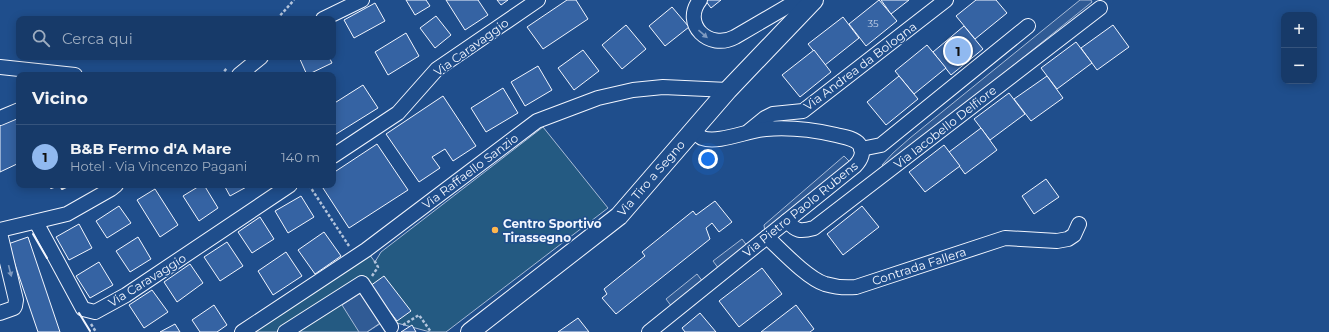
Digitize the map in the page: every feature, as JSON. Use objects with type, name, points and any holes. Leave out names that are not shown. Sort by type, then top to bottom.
[{"type":"main road","name":"Via Tiro a Segno","points":[[470,332],[619,216],[728,90],[813,1]]},
{"type":"street","points":[[329,16],[362,0]]},
{"type":"street","name":"Via Caravaggio","points":[[336,154],[398,113],[437,69],[538,0]]},
{"type":"street","points":[[700,0],[694,13],[694,19],[698,29],[706,38],[720,42],[735,37],[795,2],[813,1]]},
{"type":"street","name":"Via Andrea da Bologna","points":[[748,132],[764,118],[773,114],[803,111],[946,0]]},
{"type":"street","name":"Via Iacobello Delfiore","points":[[787,221],[798,230],[814,228],[1100,8]]},
{"type":"street","points":[[861,149],[881,145],[1028,26]]},
{"type":"street","points":[[243,72],[257,60]]},
{"type":"street","points":[[0,67],[47,72]]},
{"type":"street","name":"Via Raffaello Sanzio","points":[[242,332],[361,253],[537,121],[598,98],[633,90],[663,87],[728,90]]},
{"type":"street","points":[[0,118],[16,111]]},
{"type":"street","name":"Via Pietro Paolo Rubens","points":[[649,332],[857,164],[861,158],[861,149],[852,139],[830,134],[784,128],[765,128],[732,136],[710,139],[702,138],[692,131]]},
{"type":"street","points":[[0,313],[14,308],[16,300],[0,231],[67,214],[112,188]]},
{"type":"street","name":"Via Caravaggio","points":[[36,222],[83,309],[95,312],[126,295],[286,188]]},
{"type":"street","name":"Contrada Fallera","points":[[767,237],[806,272],[823,284],[842,288],[856,287],[1005,238],[1057,241],[1074,235],[1078,224]]},
{"type":"street","points":[[285,332],[362,283],[391,326]]},
{"type":"path","points":[[279,16],[294,0]]},
{"type":"path","points":[[311,188],[361,253],[378,267],[369,279],[362,283]]},
{"type":"path","points":[[391,326],[395,330],[418,315],[431,332]]},
{"type":"shaded area","points":[[1080,0],[1091,0],[1092,2],[886,168],[882,165],[910,138]]},
{"type":"shaded area","name":"Centro Sportivo Tirassegno","points":[[543,127],[608,208],[446,332],[430,332],[386,320],[367,332],[242,332],[366,250],[375,262],[381,252]]},
{"type":"shaded area","points":[[844,156],[851,163],[765,233],[764,225]]},
{"type":"shaded area","points":[[742,239],[748,247],[719,269],[713,261]]},
{"type":"shaded area","points":[[697,274],[703,282],[672,307],[666,299]]},
{"type":"shaded area","points":[[367,289],[386,319],[367,332],[359,332],[342,305]]},
{"type":"building","points":[[406,0],[426,0],[430,6],[415,15]]},
{"type":"building","points":[[446,0],[478,0],[488,15],[465,30]]},
{"type":"building","points":[[497,0],[508,0],[501,5]]},
{"type":"building","points":[[567,0],[576,0],[588,19],[543,49],[527,27]]},
{"type":"building","points":[[705,0],[721,0],[711,8]]},
{"type":"building","points":[[879,0],[897,21],[866,46],[849,24]]},
{"type":"building","points":[[881,0],[909,0],[891,14]]},
{"type":"building","points":[[976,0],[996,0],[1007,13],[975,39],[956,16]]},
{"type":"building","points":[[375,3],[385,21],[354,38],[344,20]]},
{"type":"building","points":[[672,7],[689,27],[665,46],[649,26]]},
{"type":"building","points":[[436,16],[451,35],[435,48],[420,28]]},
{"type":"building","points":[[843,17],[859,38],[825,65],[808,44]]},
{"type":"building","points":[[626,25],[646,49],[622,69],[602,45]]},
{"type":"building","points":[[1113,25],[1129,47],[1097,70],[1081,48]]},
{"type":"building","points":[[964,26],[983,49],[951,75],[933,52]]},
{"type":"building","points":[[406,33],[419,56],[388,75],[375,52]]},
{"type":"building","points":[[1076,42],[1092,63],[1057,89],[1041,68]]},
{"type":"building","points":[[927,45],[946,68],[914,94],[895,71]]},
{"type":"building","points":[[583,50],[599,71],[574,90],[558,68]]},
{"type":"building","points":[[814,50],[831,72],[800,97],[782,75]]},
{"type":"building","points":[[300,60],[330,60],[332,63],[313,72],[306,72]]},
{"type":"building","points":[[538,66],[552,90],[525,106],[511,82]]},
{"type":"building","points":[[899,76],[918,99],[886,125],[867,102]]},
{"type":"building","points":[[1047,76],[1063,98],[1031,121],[1014,99]]},
{"type":"building","points":[[363,85],[378,108],[336,134],[336,102]]},
{"type":"building","points":[[503,88],[518,113],[486,132],[471,108]]},
{"type":"building","points":[[1009,93],[1025,114],[990,140],[974,119]]},
{"type":"building","points":[[443,96],[476,146],[453,161],[445,149],[432,157],[440,168],[419,182],[386,134]]},
{"type":"building","points":[[16,115],[16,164],[0,172],[0,122]]},
{"type":"building","points":[[981,128],[997,150],[965,174],[949,152]]},
{"type":"building","points":[[377,144],[408,190],[349,228],[323,188],[336,188],[336,171]]},
{"type":"building","points":[[944,145],[960,166],[925,192],[909,172]]},
{"type":"building","points":[[1046,179],[1059,197],[1034,214],[1022,196]]},
{"type":"building","points":[[196,188],[206,188],[218,208],[199,221],[183,196]]},
{"type":"building","points":[[226,188],[245,188],[230,196]]},
{"type":"building","points":[[155,189],[178,225],[160,237],[137,200]]},
{"type":"building","points":[[301,196],[314,217],[288,233],[275,211]]},
{"type":"building","points":[[715,201],[732,222],[719,232],[712,223],[706,228],[710,239],[616,314],[602,298],[607,294],[604,289],[645,256],[642,252],[693,211],[696,215]]},
{"type":"building","points":[[119,206],[131,223],[107,238],[96,221]]},
{"type":"building","points":[[862,206],[879,227],[843,255],[827,234]]},
{"type":"building","points":[[260,217],[274,239],[252,253],[238,232]]},
{"type":"building","points":[[79,224],[92,248],[69,260],[56,237]]},
{"type":"building","points":[[324,232],[341,256],[315,274],[298,250]]},
{"type":"building","points":[[28,237],[60,332],[38,332],[8,244]]},
{"type":"building","points":[[138,237],[151,259],[130,272],[116,251]]},
{"type":"building","points":[[227,242],[243,266],[220,281],[204,257]]},
{"type":"building","points":[[286,252],[302,276],[273,295],[258,271]]},
{"type":"building","points":[[99,262],[113,285],[90,298],[76,276]]},
{"type":"building","points":[[190,264],[203,283],[177,302],[164,282]]},
{"type":"building","points":[[762,268],[782,294],[739,327],[719,301]]},
{"type":"building","points":[[384,276],[411,311],[397,321],[370,286]]},
{"type":"building","points":[[152,290],[168,312],[144,328],[129,305]]},
{"type":"building","points":[[214,305],[227,325],[217,332],[200,332],[192,320]]},
{"type":"building","points":[[796,305],[814,329],[810,332],[761,332]]},
{"type":"building","points":[[700,313],[716,332],[685,332],[682,328]]},
{"type":"building","points":[[578,318],[589,332],[558,332]]},
{"type":"building","points":[[175,324],[180,332],[160,332]]},
{"type":"building","points":[[412,325],[416,332],[401,332]]},
{"type":"wall","points":[[33,234],[47,258]]},
{"type":"wall","points":[[79,313],[90,331]]},
{"type":"place","name":"B&B Fermo d'A Mare","points":[[958,51]]},
{"type":"place","name":"Centro Sportivo Tirassegno","points":[[495,230]]}]
